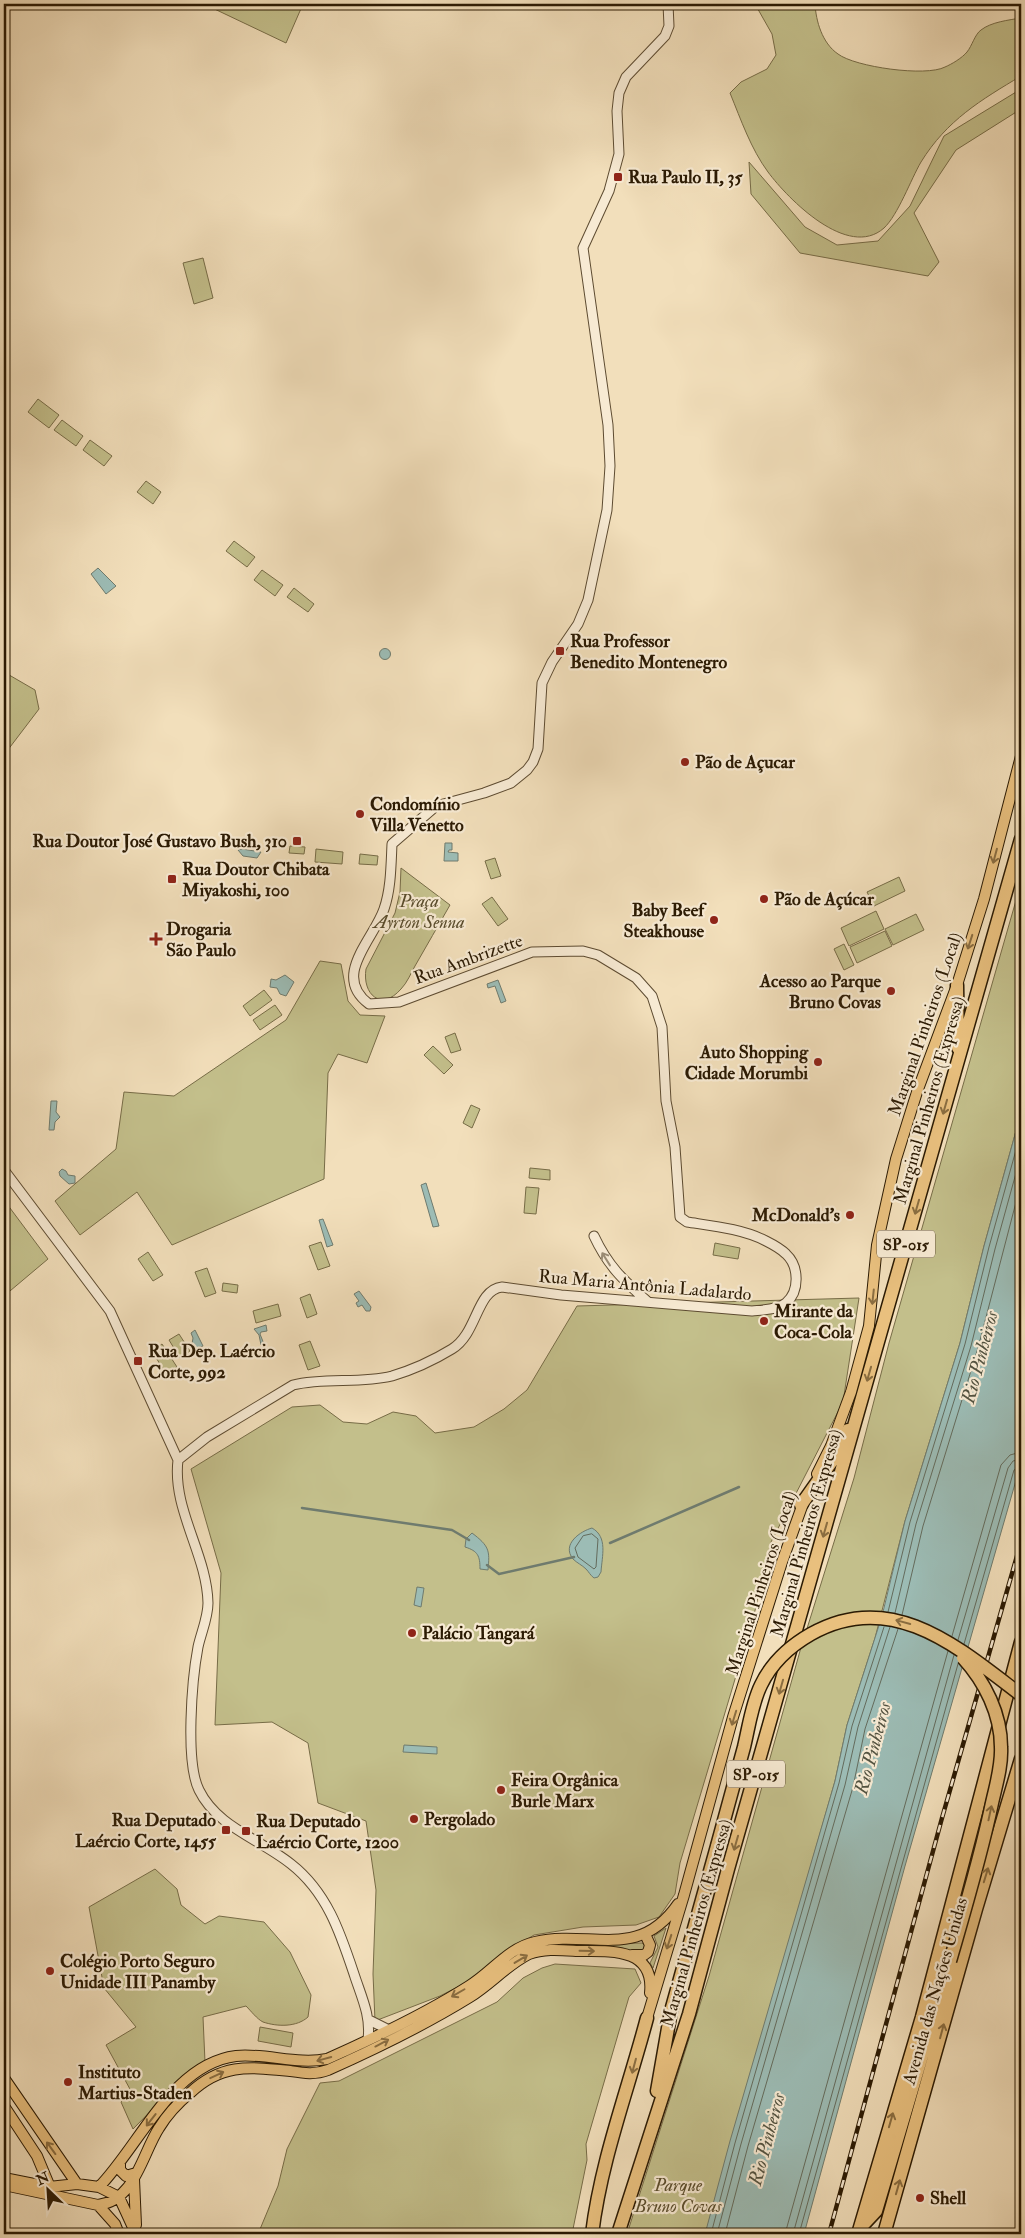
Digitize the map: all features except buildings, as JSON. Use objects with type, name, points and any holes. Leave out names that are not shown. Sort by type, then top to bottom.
[{"type":"highway","name":"Marginal Pinheiros (Expressa)","points":[[618,2234],[689,2014],[728,1869],[1021,839]]},
{"type":"highway","points":[[957,985],[958,1060]]},
{"type":"highway","points":[[801,1504],[832,1461],[859,1410]]},
{"type":"highway","points":[[643,2156],[663,2063],[671,2011],[760,1686],[776,1662],[800,1640],[820,1629],[846,1621],[876,1617],[900,1620],[920,1627],[947,1642],[1021,1695]]},
{"type":"highway","points":[[858,2231],[876,2210],[983,1843],[1001,1759],[1002,1745],[997,1717],[985,1687],[972,1668],[947,1642]]},
{"type":"highway","points":[[858,2231],[922,2017],[1021,1642]]},
{"type":"highway","name":"Avenida das Nações Unidas","points":[[884,2234],[976,1909],[1021,1759]]},
{"type":"highway","points":[[592,2234],[603,2169],[628,2091],[647,2018]]},
{"type":"main road","name":"Marginal Pinheiros (Local)","points":[[647,2018],[684,1895],[733,1718],[801,1504],[831,1446],[851,1392],[869,1326],[878,1245],[896,1160],[917,1092],[957,985],[984,899],[1021,756]]},
{"type":"main road","points":[[99,2187],[120,2164],[146,2126],[176,2090],[212,2064],[236,2056],[262,2056],[316,2061],[327,2059],[454,1995],[483,1976],[513,1952],[535,1942],[629,1939],[645,1934],[664,1922],[684,1895]]},
{"type":"main road","points":[[4,2185],[98,2205],[110,2203],[119,2198],[135,2176],[159,2128],[174,2108],[197,2088],[225,2071],[247,2067],[309,2074],[328,2070],[468,1998],[511,1965],[534,1952],[545,1950],[611,1951],[641,1956],[648,1952],[650,1945],[645,1934]]},
{"type":"main road","points":[[628,1954],[640,1961],[650,1977],[647,2018]]},
{"type":"main road","points":[[4,2078],[25,2112],[77,2184]]},
{"type":"main road","points":[[4,2106],[41,2166],[54,2197]]},
{"type":"main road","points":[[15,2123],[22,2121],[25,2112]]},
{"type":"main road","points":[[120,2164],[120,2170],[126,2176],[135,2176]]},
{"type":"main road","points":[[30,2182],[37,2176],[41,2166]]},
{"type":"main road","points":[[135,2176],[136,2234]]},
{"type":"main road","points":[[4,2178],[49,2187],[77,2184],[99,2187],[119,2198],[136,2234]]},
{"type":"main road","points":[[98,2205],[115,2224],[119,2234]]},
{"type":"street","name":"Rua Ambrizette","points":[[662,1027],[656,1005],[642,983],[611,963],[583,951],[524,954],[399,1002],[369,1004],[359,993],[354,971],[356,959],[385,907],[392,844],[436,806],[484,793],[511,783],[527,770],[533,762],[538,749],[540,691],[546,674],[578,624],[588,600],[607,510],[610,466],[608,426],[583,248],[609,191],[619,154],[616,112],[619,93],[626,77],[665,36],[669,26],[668,4]]},
{"type":"street","name":"Rua Maria Antônia Ladalardo","points":[[178,1460],[207,1438],[293,1385],[307,1381],[391,1376],[444,1354],[460,1344],[466,1337],[488,1292],[500,1287],[552,1294],[752,1310],[767,1310],[785,1303],[796,1287],[795,1271],[787,1254],[766,1241],[745,1233],[687,1222],[680,1217],[675,1147],[666,1101],[666,1062],[662,1027]]},
{"type":"street","points":[[4,1170],[110,1311],[178,1460],[176,1474],[181,1502],[204,1576],[208,1604],[198,1649],[192,1717],[191,1756],[197,1787],[210,1808],[219,1817],[291,1864],[306,1877],[324,1900],[340,1931],[369,2020],[368,2039]]},
{"type":"street","points":[[594,1236],[606,1260],[615,1272],[649,1302]]},
{"type":"street","points":[[369,2020],[387,2030]]},
{"type":"green space","points":[[204,4],[303,4],[286,43]]},
{"type":"green space","points":[[755,4],[815,4],[824,38],[838,54],[859,63],[907,71],[936,70],[948,66],[965,54],[977,34],[985,27],[1021,18],[1021,76],[966,112],[942,134],[921,162],[899,206],[884,228],[870,236],[854,237],[820,222],[789,197],[762,163],[742,124],[730,93],[741,82],[767,69],[776,55],[772,34]]},
{"type":"green space","points":[[1021,89],[1021,109],[956,150],[914,213],[939,262],[928,276],[800,253],[751,194],[749,162],[805,227],[837,245],[878,241],[910,206],[944,136]]},
{"type":"green space","points":[[203,258],[213,298],[194,304],[183,263]]},
{"type":"green space","points":[[38,399],[59,415],[49,428],[28,412]]},
{"type":"green space","points":[[62,420],[83,436],[76,446],[54,430]]},
{"type":"green space","points":[[90,440],[112,456],[104,466],[83,450]]},
{"type":"green space","points":[[146,481],[161,492],[153,504],[137,492]]},
{"type":"green space","points":[[234,541],[255,557],[247,567],[226,551]]},
{"type":"green space","points":[[262,570],[283,585],[275,596],[254,580]]},
{"type":"green space","points":[[294,588],[314,604],[308,612],[287,597]]},
{"type":"green space","points":[[4,672],[35,690],[39,709],[4,755]]},
{"type":"green space","points":[[290,846],[305,847],[304,854],[289,853]]},
{"type":"green space","points":[[316,849],[343,852],[342,864],[315,862]]},
{"type":"green space","points":[[360,854],[378,856],[377,865],[359,864]]},
{"type":"green space","points":[[495,858],[501,876],[491,879],[485,861]]},
{"type":"green space","name":"Praça Ayrton Senna","points":[[401,868],[450,905],[403,987],[394,996],[380,999],[374,997],[367,986],[366,969],[395,913],[400,892]]},
{"type":"green space","points":[[899,877],[905,891],[874,906],[867,892]]},
{"type":"green space","name":"Parque Bruno Covas","points":[[1021,883],[1021,1113],[984,1246],[960,1343],[905,1521],[875,1638],[847,1725],[835,1781],[707,2229],[705,2234],[627,2234],[709,1976],[800,1651],[854,1478],[889,1343]]},
{"type":"green space","points":[[492,897],[508,919],[498,926],[482,904]]},
{"type":"green space","points":[[876,911],[884,929],[849,946],[841,928]]},
{"type":"green space","points":[[916,914],[924,930],[893,945],[885,929]]},
{"type":"green space","points":[[885,931],[892,946],[857,963],[850,947]]},
{"type":"green space","points":[[844,944],[854,965],[844,970],[834,949]]},
{"type":"green space","points":[[320,961],[341,964],[348,1001],[360,1015],[385,1016],[367,1063],[338,1054],[328,1073],[324,1179],[172,1245],[137,1192],[80,1235],[55,1201],[116,1149],[124,1092],[174,1096],[286,1020]]},
{"type":"green space","points":[[264,990],[272,1000],[250,1016],[243,1006]]},
{"type":"green space","points":[[275,1005],[282,1015],[260,1030],[253,1020]]},
{"type":"green space","points":[[455,1033],[461,1050],[451,1053],[445,1037]]},
{"type":"green space","points":[[433,1046],[453,1065],[444,1074],[424,1055]]},
{"type":"green space","points":[[471,1105],[480,1109],[472,1128],[463,1123]]},
{"type":"green space","points":[[530,1168],[550,1170],[550,1180],[529,1178]]},
{"type":"green space","points":[[526,1187],[539,1188],[536,1214],[524,1213]]},
{"type":"green space","points":[[4,1200],[48,1259],[4,1296]]},
{"type":"green space","points":[[321,1242],[330,1266],[318,1270],[309,1246]]},
{"type":"green space","points":[[715,1243],[740,1248],[738,1259],[713,1255]]},
{"type":"green space","points":[[148,1252],[163,1275],[153,1281],[138,1259]]},
{"type":"green space","points":[[207,1268],[216,1293],[205,1297],[195,1272]]},
{"type":"green space","points":[[223,1283],[238,1285],[237,1293],[222,1291]]},
{"type":"green space","points":[[310,1294],[317,1314],[307,1318],[300,1298]]},
{"type":"green space","points":[[859,1298],[843,1402],[771,1542],[753,1619],[680,1863],[675,1894],[659,1917],[636,1925],[583,1927],[534,1935],[502,1954],[483,1974],[440,1996],[375,2021],[373,1974],[376,1890],[366,1821],[318,1803],[308,1743],[272,1722],[215,1725],[221,1573],[191,1469],[292,1407],[320,1405],[343,1422],[367,1424],[393,1412],[416,1416],[435,1433],[474,1427],[504,1409],[527,1390],[577,1306]]},
{"type":"green space","points":[[278,1304],[281,1316],[256,1323],[253,1311]]},
{"type":"green space","points":[[179,1334],[190,1351],[180,1358],[169,1340]]},
{"type":"green space","points":[[310,1341],[320,1366],[308,1370],[299,1345]]},
{"type":"green space","points":[[162,1344],[177,1367],[166,1374],[152,1351]]},
{"type":"green space","points":[[155,1869],[177,1889],[181,1905],[205,1924],[219,1916],[264,1922],[290,1952],[311,1995],[308,2017],[298,2023],[275,2025],[263,2022],[246,2006],[203,2017],[205,2062],[192,2069],[133,2129],[121,2102],[131,2091],[106,2045],[136,2027],[104,1988],[89,1907]]},
{"type":"green space","points":[[666,1928],[653,1968],[650,1963],[658,1947],[654,1936]]},
{"type":"green space","points":[[642,1943],[645,1945],[645,1949],[639,1954],[602,1944]]},
{"type":"green space","points":[[555,1964],[635,1969],[641,1983],[629,1997],[586,2144],[587,2160],[572,2234],[258,2234],[278,2186],[287,2149],[320,2083],[339,2081],[497,2002],[523,1978],[542,1968]]},
{"type":"green space","points":[[260,2027],[293,2033],[291,2047],[258,2041]]},
{"type":"water","points":[[98,568],[116,586],[106,594],[91,574]]},
{"type":"water","points":[[385,648],[391,654],[385,660],[379,654]]},
{"type":"water","points":[[445,843],[452,843],[452,850],[448,852],[458,853],[458,861],[444,861]]},
{"type":"water","points":[[238,850],[261,852],[257,858],[243,856]]},
{"type":"water","points":[[285,975],[294,982],[286,996],[280,994],[277,988],[270,987],[271,979],[276,980]]},
{"type":"water","points":[[498,980],[506,1001],[501,1003],[495,986],[488,988],[487,984]]},
{"type":"water","points":[[51,1101],[57,1101],[56,1112],[60,1117],[55,1122],[54,1130],[49,1130]]},
{"type":"water","name":"Rio Pinheiros","points":[[1021,1113],[1021,1463],[905,1866],[804,2234],[705,2234],[730,2141],[835,1781],[847,1725],[882,1616],[905,1521],[960,1343],[984,1246]]},
{"type":"water","points":[[62,1169],[68,1175],[75,1176],[75,1183],[69,1184],[60,1176],[59,1172]]},
{"type":"water","points":[[426,1183],[439,1226],[433,1227],[421,1185]]},
{"type":"water","points":[[323,1219],[333,1245],[327,1247],[319,1220]]},
{"type":"water","points":[[359,1291],[371,1307],[370,1311],[366,1311],[362,1305],[358,1307],[356,1303],[359,1301],[354,1294]]},
{"type":"water","points":[[266,1325],[267,1331],[260,1334],[264,1344],[261,1345],[259,1335],[254,1329]]},
{"type":"water","points":[[195,1330],[203,1346],[197,1348],[192,1344],[193,1338],[191,1333]]},
{"type":"water","points":[[592,1528],[600,1536],[603,1547],[601,1572],[598,1577],[594,1578],[573,1559],[569,1548],[578,1535]]},
{"type":"water","points":[[472,1533],[482,1541],[487,1549],[489,1558],[488,1570],[480,1569],[477,1555],[473,1550],[465,1547],[466,1539]]},
{"type":"water","points":[[417,1587],[424,1588],[421,1607],[414,1605]]},
{"type":"water","points":[[404,1745],[437,1747],[437,1754],[403,1752]]},
{"type":"waterway","points":[[610,1543],[739,1487]]},
{"type":"waterway","points":[[302,1508],[452,1530],[469,1540]]},
{"type":"waterway","points":[[487,1565],[499,1574],[574,1557]]},
{"type":"railway","points":[[829,2234],[942,1818],[1021,1542]]},
{"type":"place","name":"Rua Paulo II, 35","points":[[618,177]]},
{"type":"place","name":"Rua Professor Benedito Montenegro","points":[[560,651]]},
{"type":"place","name":"Pão de Açucar","points":[[685,762]]},
{"type":"place","name":"Condomínio Villa Venetto","points":[[360,814]]},
{"type":"place","name":"Rua Doutor José Gustavo Bush, 310","points":[[297,841]]},
{"type":"place","name":"Rua Doutor Chibata Miyakoshi, 100","points":[[172,879]]},
{"type":"place","name":"Pão de Açúcar","points":[[764,899]]},
{"type":"place","name":"Baby Beef Steakhouse","points":[[714,920]]},
{"type":"place","name":"Drogaria São Paulo","points":[[156,939]]},
{"type":"place","name":"Acesso ao Parque Bruno Covas","points":[[891,991]]},
{"type":"place","name":"Auto Shopping Cidade Morumbi","points":[[818,1062]]},
{"type":"place","name":"McDonald's","points":[[850,1215]]},
{"type":"place","name":"Mirante da Coca-Cola","points":[[764,1321]]},
{"type":"place","name":"Rua Dep. Laércio Corte, 992","points":[[138,1361]]},
{"type":"place","name":"Palácio Tangará","points":[[412,1633]]},
{"type":"place","name":"Feira Orgânica Burle Marx","points":[[501,1790]]},
{"type":"place","name":"Pergolado","points":[[414,1819]]},
{"type":"place","name":"Rua Deputado Laércio Corte, 1455","points":[[226,1830]]},
{"type":"place","name":"Rua Deputado Laércio Corte, 1200","points":[[246,1831]]},
{"type":"place","name":"Colégio Porto Seguro Unidade III Panamby","points":[[50,1971]]},
{"type":"place","name":"Instituto Martius-Staden","points":[[68,2082]]},
{"type":"place","name":"Shell","points":[[920,2198]]}]
